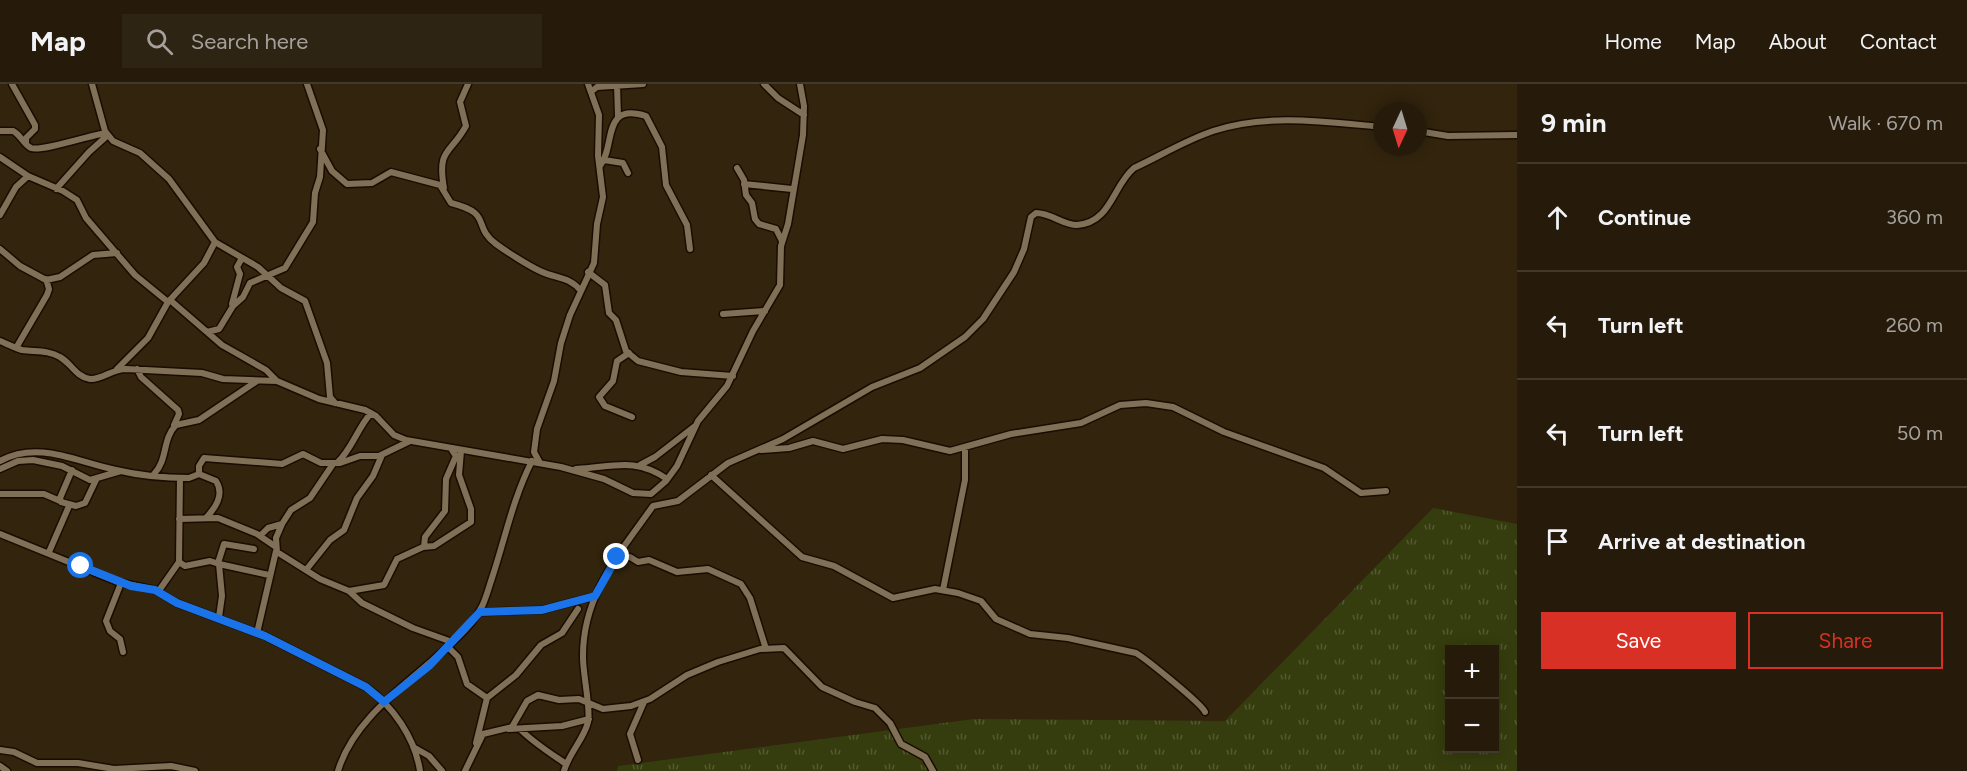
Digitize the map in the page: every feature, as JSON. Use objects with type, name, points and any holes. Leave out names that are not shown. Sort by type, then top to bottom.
[{"type":"street","points":[[12,84],[35,125],[26,138],[26,144]]},
{"type":"street","points":[[92,84],[107,134],[113,141],[140,153],[169,179],[215,242],[260,268],[266,276],[305,301],[327,363],[330,397],[335,404]]},
{"type":"street","points":[[207,332],[219,328],[243,297],[250,283],[285,268],[313,222],[315,193],[320,177],[322,127],[307,84]]},
{"type":"street","points":[[468,84],[460,102],[466,126],[447,148],[442,161],[444,188],[451,203],[471,208],[477,213],[494,243],[539,270],[571,280],[581,291]]},
{"type":"street","points":[[540,463],[534,452],[537,429],[554,381],[561,343],[596,254],[597,224],[603,197],[599,115],[588,84]]},
{"type":"street","points":[[600,166],[608,154],[611,126],[618,117],[617,84]]},
{"type":"street","points":[[592,91],[598,85],[640,86],[643,84]]},
{"type":"street","points":[[764,84],[804,115]]},
{"type":"street","points":[[640,465],[655,457],[696,425],[733,376],[753,331],[780,285],[782,241],[788,224],[804,115],[800,84]]},
{"type":"street","points":[[618,117],[640,114],[651,122],[663,147],[668,193],[687,225],[690,249]]},
{"type":"street","points":[[521,730],[528,740],[548,750],[565,768],[589,719],[583,658],[585,623],[595,596],[617,557],[653,507],[678,501],[728,463],[788,436],[872,387],[926,364],[964,337],[983,319],[1014,272],[1024,249],[1031,217],[1036,213],[1052,216],[1075,225],[1094,220],[1108,208],[1124,176],[1134,168],[1220,129],[1286,121],[1373,126]]},
{"type":"street","points":[[0,131],[19,134],[32,149],[107,134]]},
{"type":"street","points":[[1427,132],[1448,136],[1517,135]]},
{"type":"street","points":[[56,189],[107,134]]},
{"type":"street","points":[[320,149],[332,171],[347,184],[357,186],[372,183],[391,172],[444,188]]},
{"type":"street","points":[[0,157],[27,176],[77,200],[86,218],[135,274],[231,351],[266,370],[278,381]]},
{"type":"street","points":[[604,160],[622,163],[628,173]]},
{"type":"street","points":[[737,168],[758,222],[776,230],[782,241]]},
{"type":"street","points":[[0,215],[16,187],[27,176]]},
{"type":"street","points":[[744,184],[792,189]]},
{"type":"street","points":[[0,341],[16,348],[51,353],[66,361],[77,373],[90,378],[98,378],[117,369],[153,332],[169,301],[204,264],[215,242]]},
{"type":"street","points":[[0,249],[28,271],[46,279],[70,272],[93,255],[117,253]]},
{"type":"street","points":[[230,311],[240,274],[237,267],[242,258]]},
{"type":"street","points":[[588,272],[605,285],[608,310],[616,320],[628,353],[638,361],[681,372],[733,376]]},
{"type":"street","points":[[16,348],[47,295],[49,289],[46,279]]},
{"type":"street","points":[[723,314],[765,311]]},
{"type":"street","points":[[628,353],[617,361],[612,381],[599,397],[605,406],[632,417]]},
{"type":"street","points":[[117,369],[202,373],[223,379],[278,381],[335,404],[355,406],[371,413],[394,435],[411,441],[571,469],[604,479],[637,494],[651,494],[667,479],[686,450],[696,425]]},
{"type":"street","points":[[137,369],[141,377],[178,410],[179,414],[163,463],[154,474]]},
{"type":"street","points":[[173,428],[180,423],[199,420],[259,380]]},
{"type":"street","points":[[758,450],[789,448],[813,441],[843,449],[882,439],[903,440],[950,451],[1011,434],[1081,423],[1120,405],[1133,403],[1173,407],[1224,432],[1324,468],[1361,492],[1386,491]]},
{"type":"street","points":[[257,633],[276,549],[276,535],[291,510],[310,498],[335,464],[349,450],[359,428],[371,413]]},
{"type":"street","points":[[199,474],[201,460],[212,457],[282,464],[303,454],[321,463],[335,464],[360,456],[382,455],[411,441]]},
{"type":"street","points":[[943,590],[965,480],[965,448]]},
{"type":"street","points":[[424,547],[425,537],[445,511],[446,479],[456,456],[451,449]]},
{"type":"street","points":[[0,461],[16,454],[39,451],[122,471],[180,478],[199,474],[216,481],[220,488],[218,503],[206,518]]},
{"type":"street","points":[[349,591],[384,585],[394,562],[424,547],[431,548],[466,528],[472,520],[471,508],[459,475],[461,451]]},
{"type":"street","points":[[306,570],[330,540],[344,530],[357,498],[374,476],[382,455]]},
{"type":"street","points":[[0,469],[26,460],[62,466],[84,478],[96,480],[122,471]]},
{"type":"street","points":[[338,771],[345,750],[384,702],[429,666],[480,612],[501,556],[517,491],[532,461]]},
{"type":"street","points":[[571,469],[640,465],[652,468],[667,479]]},
{"type":"street","points":[[60,501],[61,492],[72,470]]},
{"type":"street","points":[[711,475],[805,559],[840,568],[893,598],[943,590],[973,597],[987,607],[996,620],[1030,634],[1068,638],[1136,653],[1145,658],[1172,684],[1196,699],[1205,712]]},
{"type":"street","points":[[158,592],[179,562],[180,478]]},
{"type":"street","points":[[0,494],[44,494],[69,506],[85,503],[96,480]]},
{"type":"street","points":[[49,552],[69,506]]},
{"type":"street","points":[[179,519],[218,518],[260,536],[288,562],[349,591],[360,602],[383,614],[450,644],[458,657],[467,684],[487,698]]},
{"type":"street","points":[[260,536],[268,528],[282,524]]},
{"type":"street","points":[[0,534],[121,583],[158,592],[177,603],[219,617],[257,633],[366,687],[384,702],[404,728],[415,748],[420,771]]},
{"type":"street","points":[[219,617],[222,596],[219,563],[225,543],[254,549]]},
{"type":"street","points":[[617,557],[630,557],[638,562],[649,560],[677,572],[708,569],[741,584],[750,598],[766,649]]},
{"type":"street","points":[[179,562],[185,566],[210,561],[269,575]]},
{"type":"street","points":[[121,583],[106,621],[108,629],[120,639],[123,652]]},
{"type":"street","points":[[480,612],[526,612],[595,596]]},
{"type":"street","points":[[571,602],[578,609],[585,623]]},
{"type":"street","points":[[465,771],[475,747],[487,698],[516,675],[541,645],[562,633],[578,609]]},
{"type":"street","points":[[506,729],[518,721],[529,699],[538,695],[559,700],[579,699],[603,709],[644,702],[695,671],[753,650],[786,649],[822,687],[875,708],[890,723],[901,744],[925,757],[933,771]]},
{"type":"street","points":[[638,760],[630,734],[644,702]]},
{"type":"street","points":[[475,747],[483,734],[506,729],[521,730],[572,724],[589,719]]},
{"type":"street","points":[[415,748],[429,756],[442,771]]},
{"type":"street","points":[[0,750],[14,752],[37,763],[78,763],[114,769],[171,766],[195,771]]},
{"type":"street","points":[[0,766],[7,771]]},
{"type":"green space","points":[[1433,508],[1517,524],[1517,771],[617,771],[618,766],[974,719],[1225,721]]},
{"type":"route","points":[[81,566],[131,586],[155,590],[177,603],[219,617],[283,644],[366,687],[384,702],[429,666],[480,612],[507,613],[542,610],[595,596],[617,557]]}]
